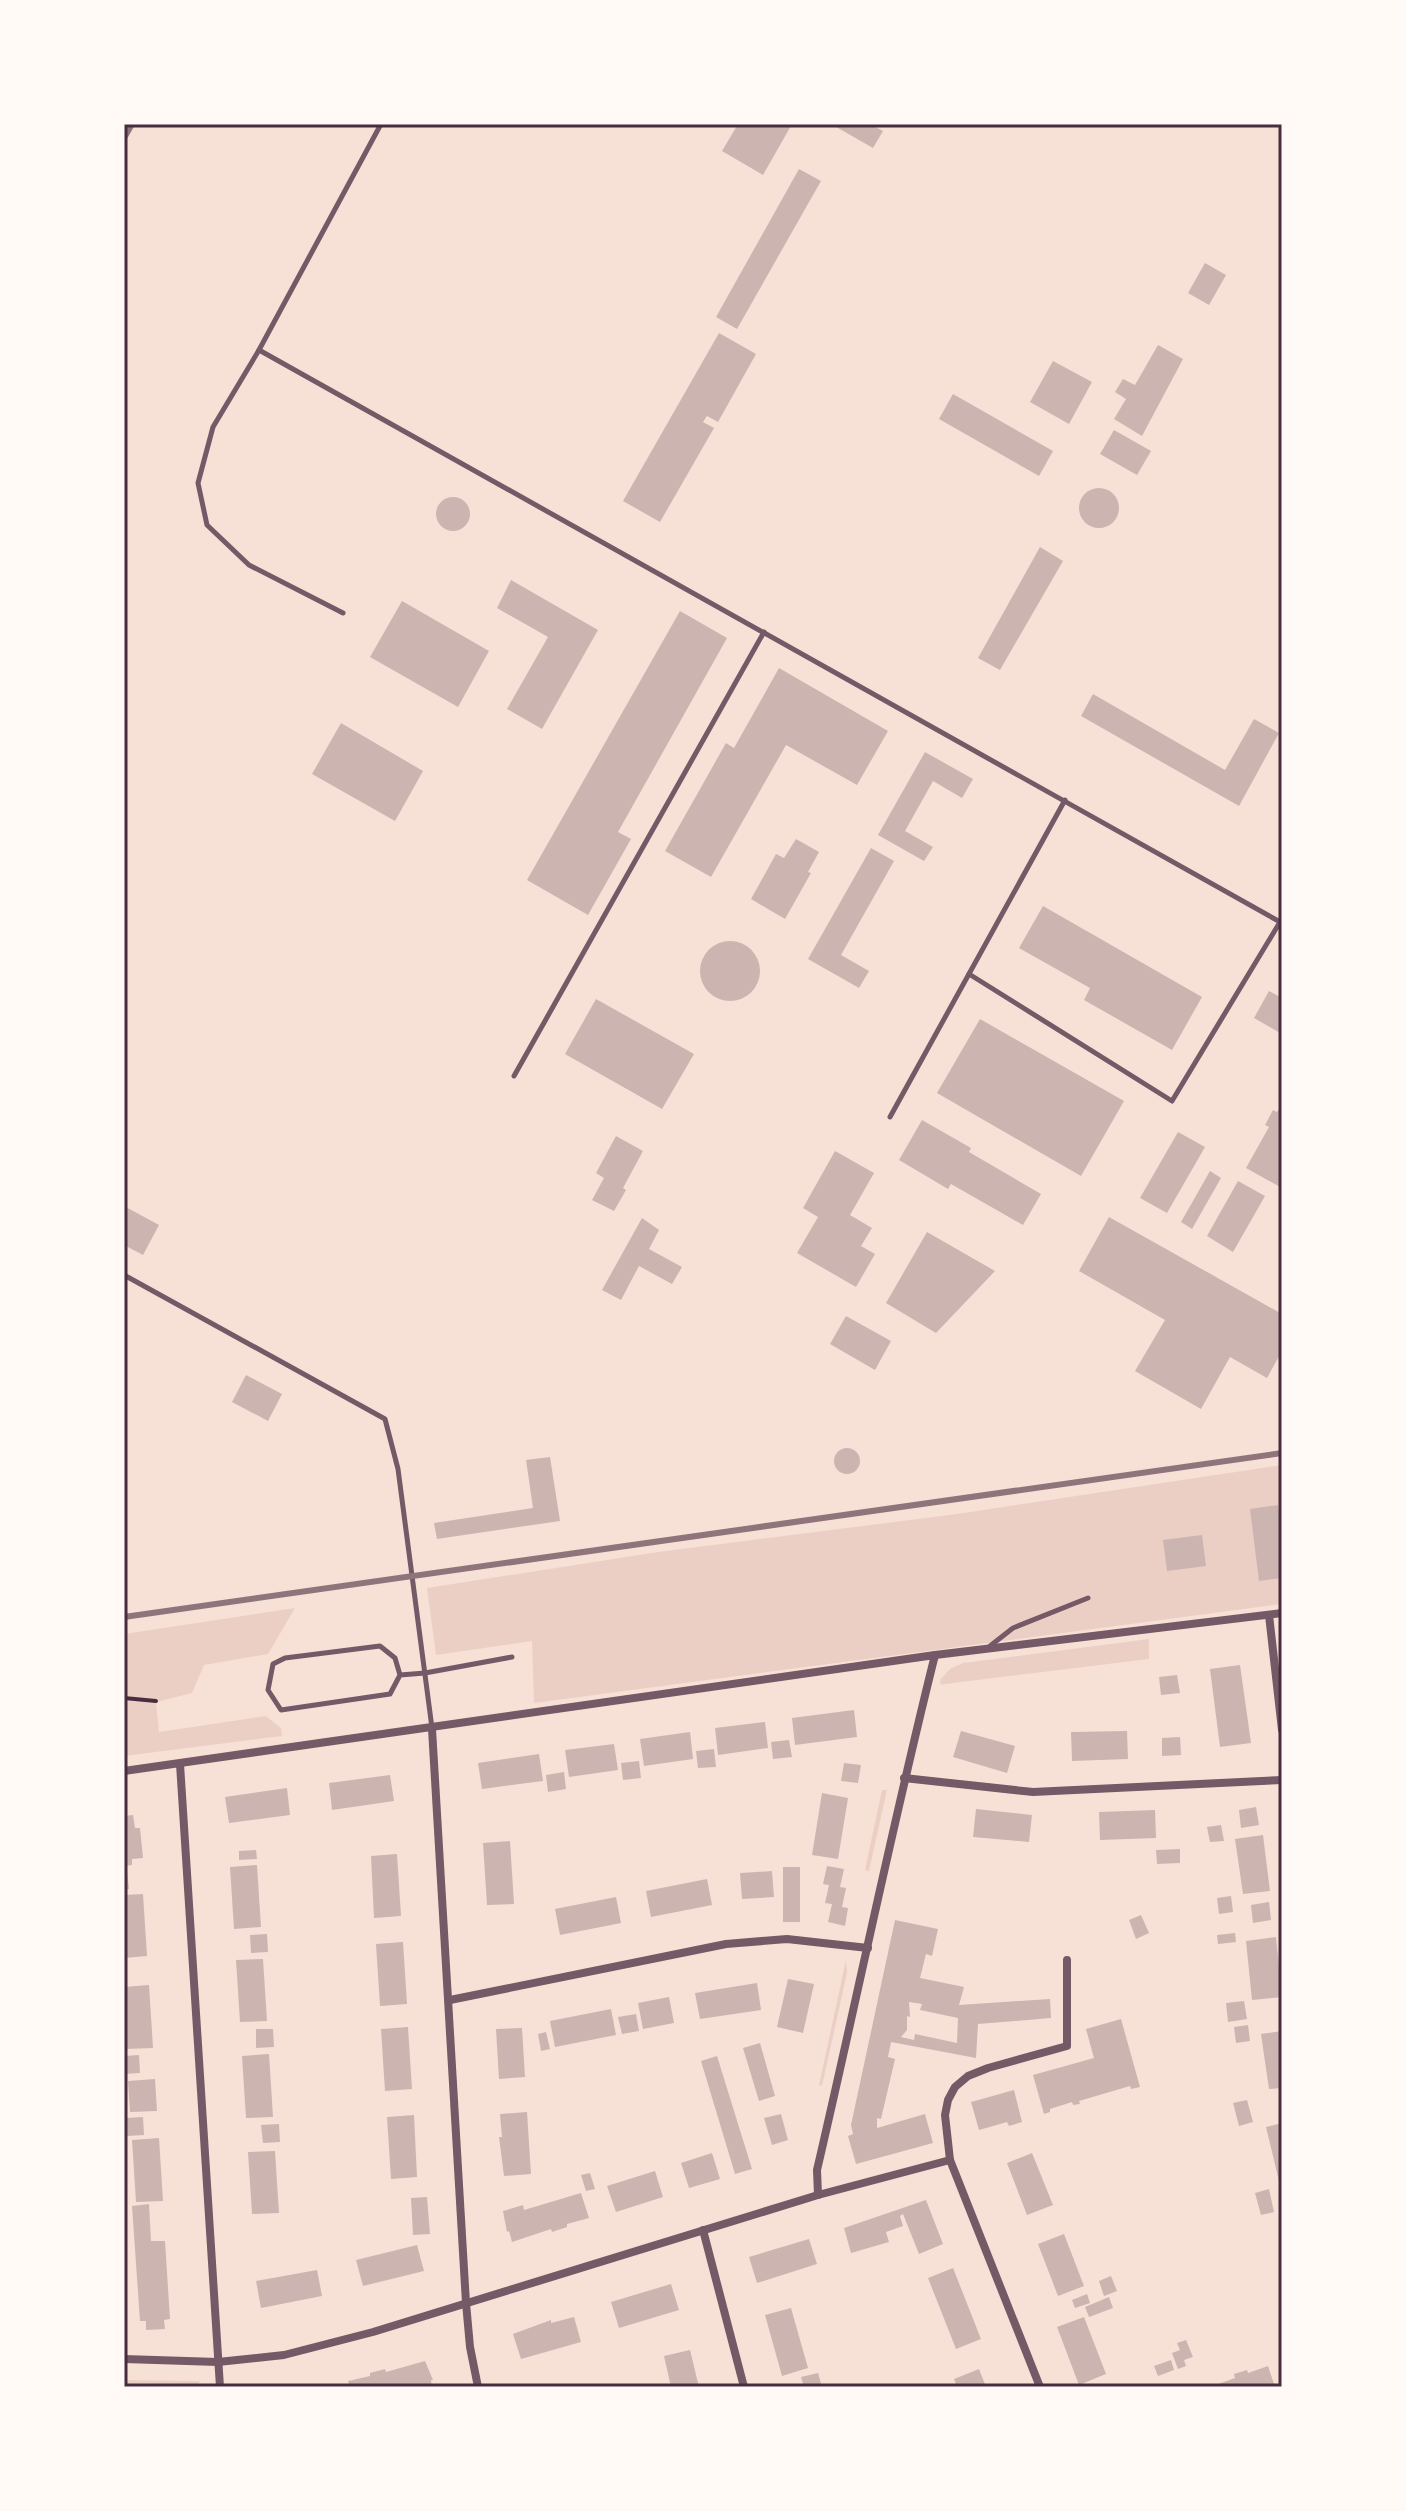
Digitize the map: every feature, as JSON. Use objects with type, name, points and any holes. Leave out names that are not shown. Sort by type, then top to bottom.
[{"type":"street","points":[[124,1771],[935,1655],[1282,1613]]},
{"type":"street","points":[[1269,1615],[1282,1730]]},
{"type":"street","points":[[818,2195],[817,2170],[904,1778],[935,1655]]},
{"type":"street","points":[[432,1729],[466,2303],[478,2387]]},
{"type":"street","points":[[180,1764],[220,2387]]},
{"type":"street","points":[[904,1778],[1033,1792],[1282,1780]]},
{"type":"street","points":[[450,2000],[756,1940],[814,1941],[868,1948]]},
{"type":"street","points":[[1040,2387],[950,2160],[945,2115],[955,2087],[968,2076],[1067,2046],[1067,1960]]},
{"type":"street","points":[[124,2359],[218,2362],[284,2355],[466,2303],[818,2195],[950,2160]]},
{"type":"street","points":[[703,2230],[744,2387]]},
{"type":"lane","points":[[343,613],[249,565],[207,525],[198,483],[213,427],[259,350],[381,124]]},
{"type":"lane","points":[[259,350],[1281,922],[1172,1101],[969,974]]},
{"type":"lane","points":[[514,1076],[764,632]]},
{"type":"lane","points":[[890,1117],[1065,800]]},
{"type":"lane","points":[[124,1275],[385,1419],[398,1469],[432,1729]]},
{"type":"lane","points":[[986,1649],[1013,1628],[1088,1598]]},
{"type":"lane","points":[[380,1646],[395,1658],[400,1675],[390,1694],[281,1710],[268,1690],[273,1664],[285,1658],[380,1646]]},
{"type":"lane","points":[[400,1675],[512,1657]]},
{"type":"path","points":[[124,1698],[156,1701]]},
{"type":"shaded area","points":[[1282,1465],[1282,1604],[534,1703],[532,1641],[436,1655],[427,1588],[658,1552],[957,1514]]},
{"type":"shaded area","points":[[295,1608],[268,1654],[204,1665],[192,1693],[156,1702],[159,1732],[266,1716],[281,1728],[282,1736],[124,1756],[124,1634]]},
{"type":"shaded area","points":[[1149,1639],[1149,1659],[941,1685],[940,1680],[950,1669],[963,1663]]},
{"type":"shaded area","points":[[882,1790],[887,1790],[869,1871],[865,1870]]},
{"type":"shaded area","points":[[846,1960],[847,1973],[822,2086],[819,2085]]},
{"type":"shaded area","points":[[124,2380],[201,2381],[198,2383],[202,2387],[124,2387]]},
{"type":"building","points":[[738,124],[792,124],[763,175],[722,151]]},
{"type":"building","points":[[831,124],[870,124],[883,131],[873,148]]},
{"type":"building","points":[[799,169],[821,181],[737,329],[716,317]]},
{"type":"building","points":[[1205,263],[1226,275],[1209,305],[1188,293]]},
{"type":"building","points":[[719,333],[756,354],[718,422],[707,416],[703,422],[714,428],[660,522],[623,501]]},
{"type":"building","points":[[1158,345],[1183,359],[1142,436],[1114,419],[1126,399],[1115,392],[1123,379],[1135,385]]},
{"type":"building","points":[[1053,361],[1092,382],[1069,424],[1030,402]]},
{"type":"building","points":[[953,394],[1053,451],[1039,476],[939,419]]},
{"type":"building","points":[[1114,430],[1151,451],[1137,475],[1100,454]]},
{"type":"building","points":[[1099,488],[1113,494],[1119,508],[1113,522],[1099,528],[1085,522],[1079,508],[1085,494]]},
{"type":"building","points":[[453,497],[465,502],[470,514],[465,526],[453,531],[441,526],[436,514],[441,502]]},
{"type":"building","points":[[1040,547],[1063,561],[1000,670],[978,658]]},
{"type":"building","points":[[511,580],[598,630],[542,729],[507,709],[548,637],[497,608]]},
{"type":"building","points":[[402,601],[489,651],[458,707],[370,657]]},
{"type":"building","points":[[680,611],[727,638],[618,832],[631,839],[588,915],[527,880]]},
{"type":"building","points":[[779,668],[888,731],[857,785],[786,745],[711,877],[665,851],[726,743],[734,748]]},
{"type":"building","points":[[1093,694],[1225,770],[1254,719],[1279,733],[1239,806],[1081,716]]},
{"type":"building","points":[[341,723],[423,771],[395,821],[312,774]]},
{"type":"building","points":[[925,752],[973,779],[962,798],[933,781],[905,831],[933,847],[924,861],[878,835]]},
{"type":"building","points":[[796,839],[819,852],[785,919],[751,899],[776,854],[784,858]]},
{"type":"building","points":[[871,848],[894,861],[841,955],[869,971],[859,988],[808,959]]},
{"type":"building","points":[[1043,906],[1202,997],[1172,1050],[1084,1000],[1090,988],[1019,948]]},
{"type":"building","points":[[730,941],[752,949],[760,971],[752,993],[730,1001],[708,993],[700,971],[708,949]]},
{"type":"building","points":[[1269,991],[1282,998],[1282,1034],[1254,1018]]},
{"type":"building","points":[[596,999],[694,1054],[662,1109],[565,1054]]},
{"type":"building","points":[[980,1019],[1124,1101],[1081,1176],[937,1093]]},
{"type":"building","points":[[1282,1104],[1282,1188],[1246,1168],[1269,1127],[1265,1125],[1273,1110],[1277,1112]]},
{"type":"building","points":[[922,1120],[1041,1194],[1023,1225],[951,1184],[948,1189],[899,1160]]},
{"type":"building","points":[[1178,1132],[1205,1147],[1167,1213],[1140,1198]]},
{"type":"building","points":[[616,1136],[643,1151],[614,1211],[592,1200],[604,1178],[596,1173]]},
{"type":"building","points":[[835,1151],[874,1173],[850,1215],[872,1228],[861,1246],[875,1254],[856,1287],[797,1253],[818,1217],[803,1208]]},
{"type":"building","points":[[1210,1171],[1221,1178],[1192,1229],[1181,1222]]},
{"type":"building","points":[[1238,1181],[1265,1196],[1233,1252],[1207,1236]]},
{"type":"building","points":[[124,1206],[159,1225],[143,1255],[124,1245]]},
{"type":"building","points":[[1109,1217],[1282,1314],[1282,1351],[1267,1378],[1230,1357],[1201,1409],[1135,1371],[1165,1320],[1079,1271]]},
{"type":"building","points":[[642,1218],[659,1230],[649,1249],[682,1267],[672,1284],[639,1266],[621,1300],[602,1290]]},
{"type":"building","points":[[927,1232],[995,1271],[936,1333],[886,1303]]},
{"type":"building","points":[[846,1316],[891,1341],[875,1370],[830,1344]]},
{"type":"building","points":[[246,1375],[282,1394],[268,1421],[232,1402]]},
{"type":"building","points":[[847,1448],[856,1452],[860,1461],[856,1470],[847,1474],[838,1470],[834,1461],[838,1452]]},
{"type":"building","points":[[550,1457],[560,1521],[437,1539],[434,1523],[533,1508],[526,1460]]},
{"type":"building","points":[[1278,1505],[1282,1578],[1259,1581],[1250,1509]]},
{"type":"building","points":[[1202,1535],[1206,1566],[1167,1571],[1163,1540]]},
{"type":"building","points":[[1240,1665],[1251,1743],[1220,1747],[1210,1669]]},
{"type":"building","points":[[1177,1675],[1180,1693],[1161,1695],[1159,1677]]},
{"type":"building","points":[[854,1710],[857,1737],[795,1745],[792,1718]]},
{"type":"building","points":[[765,1722],[768,1748],[718,1755],[715,1728]]},
{"type":"building","points":[[961,1731],[1015,1746],[1007,1773],[953,1757]]},
{"type":"building","points":[[1127,1731],[1128,1759],[1072,1761],[1071,1732]]},
{"type":"building","points":[[690,1732],[693,1759],[644,1766],[640,1739]]},
{"type":"building","points":[[1180,1737],[1181,1755],[1162,1756],[1162,1738]]},
{"type":"building","points":[[789,1740],[792,1757],[773,1759],[771,1742]]},
{"type":"building","points":[[614,1744],[618,1770],[569,1777],[565,1750]]},
{"type":"building","points":[[714,1749],[716,1767],[698,1768],[696,1751]]},
{"type":"building","points":[[539,1754],[543,1781],[482,1789],[478,1763]]},
{"type":"building","points":[[639,1761],[641,1778],[623,1780],[621,1763]]},
{"type":"building","points":[[844,1763],[861,1765],[858,1783],[841,1781]]},
{"type":"building","points":[[564,1772],[566,1789],[548,1792],[546,1775]]},
{"type":"building","points":[[390,1775],[394,1801],[332,1810],[329,1783]]},
{"type":"building","points":[[287,1788],[290,1815],[229,1823],[225,1797]]},
{"type":"building","points":[[822,1793],[848,1798],[838,1859],[812,1855]]},
{"type":"building","points":[[1256,1807],[1259,1825],[1241,1828],[1239,1810]]},
{"type":"building","points":[[976,1809],[1032,1815],[1029,1842],[973,1837]]},
{"type":"building","points":[[1155,1810],[1156,1838],[1100,1840],[1099,1812]]},
{"type":"building","points":[[133,1815],[135,1828],[140,1828],[143,1858],[132,1859],[132,1865],[124,1866],[124,1816]]},
{"type":"building","points":[[1221,1825],[1224,1841],[1210,1842],[1207,1827]]},
{"type":"building","points":[[1263,1835],[1270,1891],[1243,1894],[1235,1839]]},
{"type":"building","points":[[510,1841],[514,1904],[487,1905],[483,1843]]},
{"type":"building","points":[[1180,1849],[1180,1863],[1157,1864],[1156,1850]]},
{"type":"building","points":[[256,1850],[257,1859],[239,1860],[239,1851]]},
{"type":"building","points":[[397,1854],[401,1916],[374,1918],[371,1856]]},
{"type":"building","points":[[257,1865],[261,1927],[234,1929],[230,1867]]},
{"type":"building","points":[[827,1866],[844,1869],[840,1887],[846,1888],[842,1907],[848,1908],[845,1926],[828,1922],[832,1904],[825,1903],[829,1885],[823,1884]]},
{"type":"building","points":[[783,1867],[800,1867],[800,1922],[783,1922]]},
{"type":"building","points":[[124,1871],[127,1871],[129,1889],[124,1890]]},
{"type":"building","points":[[772,1871],[774,1897],[742,1899],[740,1873]]},
{"type":"building","points":[[707,1879],[712,1905],[651,1917],[646,1891]]},
{"type":"building","points":[[143,1894],[147,1956],[124,1958],[124,1895]]},
{"type":"building","points":[[1231,1896],[1233,1912],[1219,1914],[1217,1898]]},
{"type":"building","points":[[616,1897],[621,1923],[560,1935],[555,1909]]},
{"type":"building","points":[[1269,1902],[1271,1920],[1253,1923],[1251,1905]]},
{"type":"building","points":[[1141,1915],[1149,1933],[1136,1939],[1129,1920]]},
{"type":"building","points":[[895,1920],[938,1929],[932,1956],[926,1954],[920,1978],[964,1987],[959,2005],[1050,1999],[1051,2018],[978,2024],[976,2058],[891,2042],[888,2057],[895,2059],[881,2119],[877,2118],[877,2128],[925,2114],[933,2143],[856,2164],[848,2136],[853,2134],[851,2125]],"holes":[[[909,2002],[922,2004],[920,2010],[958,2018],[957,2043],[915,2034],[914,2040],[901,2037],[907,2030],[907,2016],[910,2017]]]},
{"type":"building","points":[[1235,1933],[1236,1942],[1218,1944],[1217,1935]]},
{"type":"building","points":[[267,1934],[268,1952],[251,1953],[250,1935]]},
{"type":"building","points":[[1276,1937],[1282,1997],[1252,2000],[1246,1941]]},
{"type":"building","points":[[403,1942],[407,2004],[380,2006],[376,1944]]},
{"type":"building","points":[[263,1959],[267,2021],[240,2022],[236,1960]]},
{"type":"building","points":[[788,1979],[814,1984],[803,2033],[777,2027]]},
{"type":"building","points":[[757,1983],[761,2010],[700,2019],[695,1993]]},
{"type":"building","points":[[149,1985],[153,2048],[126,2049],[124,1987]]},
{"type":"building","points":[[669,1997],[674,2023],[643,2029],[638,2003]]},
{"type":"building","points":[[1244,2001],[1247,2019],[1228,2022],[1226,2003]]},
{"type":"building","points":[[611,2009],[616,2035],[555,2047],[550,2021]]},
{"type":"building","points":[[636,2014],[639,2031],[622,2034],[618,2017]]},
{"type":"building","points":[[1121,2019],[1140,2087],[1131,2089],[1130,2086],[1079,2101],[1080,2104],[1073,2105],[1072,2102],[1044,2114],[1033,2075],[1094,2058],[1086,2029]]},
{"type":"building","points":[[1248,2025],[1250,2041],[1236,2043],[1234,2027]]},
{"type":"building","points":[[408,2027],[412,2089],[385,2091],[381,2029]]},
{"type":"building","points":[[522,2028],[525,2077],[499,2079],[496,2029]]},
{"type":"building","points":[[256,2029],[273,2029],[274,2047],[256,2048]]},
{"type":"building","points":[[1282,2031],[1282,2088],[1269,2089],[1261,2034]]},
{"type":"building","points":[[546,2032],[550,2049],[541,2051],[538,2034]]},
{"type":"building","points":[[760,2043],[775,2096],[759,2101],[743,2048]]},
{"type":"building","points":[[269,2054],[273,2117],[246,2118],[242,2056]]},
{"type":"building","points":[[139,2055],[140,2073],[124,2074],[124,2056]]},
{"type":"building","points":[[717,2056],[752,2169],[735,2174],[701,2061]]},
{"type":"building","points":[[155,2079],[157,2111],[130,2112],[128,2081]]},
{"type":"building","points":[[1014,2090],[1022,2122],[1009,2126],[1007,2122],[979,2130],[971,2102]]},
{"type":"building","points":[[1247,2100],[1253,2122],[1239,2126],[1233,2103]]},
{"type":"building","points":[[527,2112],[531,2174],[504,2176],[499,2137],[502,2137],[500,2114]]},
{"type":"building","points":[[781,2114],[788,2140],[772,2145],[764,2118]]},
{"type":"building","points":[[414,2115],[417,2177],[391,2179],[387,2117]]},
{"type":"building","points":[[143,2117],[144,2135],[127,2136],[126,2118]]},
{"type":"building","points":[[1282,2123],[1282,2180],[1279,2181],[1266,2127]]},
{"type":"building","points":[[279,2124],[280,2142],[263,2143],[261,2125]]},
{"type":"building","points":[[159,2138],[163,2201],[136,2202],[132,2140]]},
{"type":"building","points":[[275,2151],[279,2213],[252,2214],[248,2152]]},
{"type":"building","points":[[712,2153],[720,2179],[689,2188],[681,2163]]},
{"type":"building","points":[[1032,2153],[1053,2205],[1027,2215],[1007,2163]]},
{"type":"building","points":[[655,2171],[663,2197],[616,2212],[607,2186]]},
{"type":"building","points":[[590,2173],[595,2189],[586,2191],[581,2175]]},
{"type":"building","points":[[1269,2189],[1274,2212],[1261,2215],[1255,2193]]},
{"type":"building","points":[[581,2193],[589,2218],[512,2242],[503,2211],[523,2205],[524,2210]]},
{"type":"building","points":[[427,2197],[430,2234],[413,2235],[411,2198]]},
{"type":"building","points":[[926,2200],[943,2244],[919,2254],[903,2214],[900,2216],[903,2226],[886,2232],[889,2242],[851,2253],[844,2228]]},
{"type":"building","points":[[149,2204],[151,2241],[165,2241],[170,2319],[164,2320],[165,2329],[146,2330],[146,2321],[140,2321],[132,2206]]},
{"type":"building","points":[[1064,2234],[1084,2286],[1058,2296],[1038,2244]]},
{"type":"building","points":[[809,2239],[817,2264],[757,2283],[749,2257]]},
{"type":"building","points":[[417,2245],[424,2271],[363,2286],[356,2260]]},
{"type":"building","points":[[953,2268],[981,2339],[956,2349],[928,2278]]},
{"type":"building","points":[[317,2270],[322,2296],[261,2308],[256,2281]]},
{"type":"building","points":[[1111,2276],[1117,2291],[1104,2296],[1099,2281]]},
{"type":"building","points":[[671,2284],[679,2310],[619,2328],[611,2302]]},
{"type":"building","points":[[1087,2294],[1090,2303],[1075,2308],[1072,2300]]},
{"type":"building","points":[[1109,2297],[1113,2308],[1089,2317],[1085,2307]]},
{"type":"building","points":[[791,2308],[808,2368],[782,2376],[765,2315]]},
{"type":"building","points":[[574,2317],[581,2342],[521,2359],[513,2334],[551,2320],[551,2323]]},
{"type":"building","points":[[1084,2317],[1106,2374],[1079,2385],[1057,2327]]},
{"type":"building","points":[[1186,2340],[1193,2357],[1184,2360],[1186,2366],[1178,2369],[1172,2353],[1180,2350],[1177,2343]]},
{"type":"building","points":[[690,2350],[699,2387],[671,2387],[664,2356]]},
{"type":"building","points":[[1171,2360],[1174,2370],[1158,2376],[1154,2366]]},
{"type":"building","points":[[425,2361],[433,2380],[432,2387],[350,2387],[348,2381],[385,2369],[386,2372]]},
{"type":"building","points":[[1268,2366],[1275,2387],[1210,2387],[1235,2378],[1234,2374]]},
{"type":"building","points":[[979,2369],[986,2387],[957,2387],[954,2379]]},
{"type":"building","points":[[818,2373],[822,2387],[804,2387],[801,2377]]},
{"type":"railway","points":[[124,138],[132,124]]},
{"type":"railway","points":[[124,1617],[1282,1453]]}]
